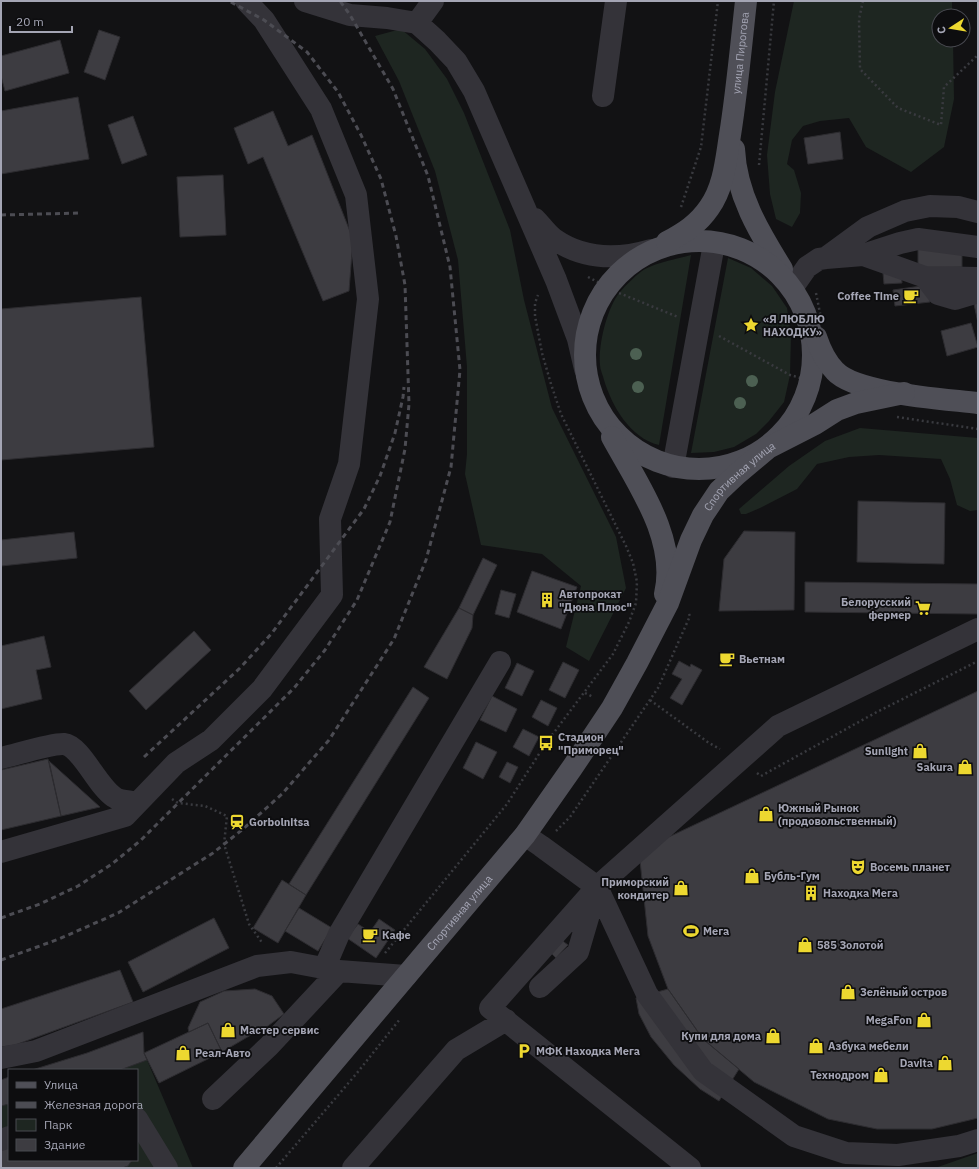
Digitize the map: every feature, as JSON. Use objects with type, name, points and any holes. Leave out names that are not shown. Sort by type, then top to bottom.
[{"type":"main road","name":"улица Пирогова","points":[[734,105],[746,1]]},
{"type":"main road","points":[[734,105],[735,161],[740,187],[749,212],[762,237],[798,280],[815,321],[814,358],[811,381],[804,401],[792,423],[768,448],[739,464],[708,470],[673,467],[643,456],[617,436],[596,408],[585,370],[587,328],[600,295],[613,290],[624,267],[651,250],[681,235],[697,223],[710,207],[721,184],[734,105]]},
{"type":"main road","points":[[651,250],[682,241],[714,244],[748,250],[772,266],[798,280]]},
{"type":"main road","name":"Спортивная улица","points":[[815,321],[819,346],[826,359],[835,372],[848,381],[870,388],[904,394],[978,403]]},
{"type":"main road","name":"Спортивная улица","points":[[244,1168],[525,835],[612,708],[668,603],[691,540],[703,515],[719,491],[768,448],[815,424],[837,410],[856,403],[904,394]]},
{"type":"main road","name":"Спортивная улица","points":[[596,408],[651,509],[662,537],[667,562],[666,588],[660,612],[650,639]]},
{"type":"street","points":[[1,852],[125,816],[176,763],[211,740],[262,689],[332,595],[330,519],[349,464],[368,298],[356,195],[321,109],[264,20],[246,1]]},
{"type":"street","points":[[305,1],[350,15],[387,18],[417,23],[456,61],[474,92],[556,280],[578,339],[585,370]]},
{"type":"street","points":[[417,23],[433,1]]},
{"type":"street","points":[[603,96],[616,1]]},
{"type":"street","points":[[518,192],[535,219],[553,238],[568,247],[590,255],[614,257],[632,256],[651,250]]},
{"type":"street","points":[[826,258],[868,227],[904,211],[930,206],[958,208],[978,212]]},
{"type":"street","points":[[798,280],[807,267],[819,259],[863,255],[918,239],[978,247]]},
{"type":"street","points":[[673,467],[714,244]]},
{"type":"street","points":[[863,255],[924,277],[978,278]]},
{"type":"street","points":[[924,277],[938,294],[955,299],[978,292]]},
{"type":"street","points":[[690,1168],[490,1008],[597,888],[778,726],[978,629]]},
{"type":"street","points":[[213,1099],[269,1046],[332,970],[339,934],[500,662]]},
{"type":"street","points":[[1,758],[53,745],[64,744],[75,749],[100,784],[114,798],[137,803]]},
{"type":"street","points":[[525,835],[597,888],[647,994],[704,1071],[794,1136],[846,1153],[898,1155],[959,1146],[978,1140]]},
{"type":"street","points":[[540,987],[578,952],[597,888]]},
{"type":"street","points":[[1,1058],[36,1051],[257,966],[291,962],[332,970],[406,976]]},
{"type":"street","points":[[353,1168],[456,1050],[506,1020]]},
{"type":"street","points":[[138,1121],[165,1168]]},
{"type":"path","points":[[679,210],[701,147],[718,1]]},
{"type":"path","points":[[758,171],[774,1]]},
{"type":"path","points":[[863,1],[859,19],[860,69],[898,108],[941,125],[944,87],[978,55]]},
{"type":"path","points":[[590,255],[582,275],[613,290]]},
{"type":"path","points":[[368,973],[507,804],[546,743],[613,654],[629,622],[636,603],[637,582],[633,563],[562,414],[542,353],[535,316],[535,304],[538,294],[556,280]]},
{"type":"path","points":[[798,280],[816,293],[815,321]]},
{"type":"path","points":[[155,784],[178,803],[205,806],[227,816],[224,844],[248,924],[278,964]]},
{"type":"green space","points":[[794,1],[952,1],[952,8],[931,8],[931,48],[953,48],[954,99],[944,147],[911,172],[866,147],[849,118],[820,121],[803,126],[792,140],[787,164],[794,170],[801,193],[800,213],[792,227],[776,219],[770,194],[767,155],[775,92]]},
{"type":"green space","points":[[401,29],[425,49],[447,79],[464,113],[510,230],[524,300],[552,408],[616,537],[626,588],[589,661],[566,647],[581,586],[542,554],[481,545],[465,474],[467,454],[467,367],[458,260],[435,171],[399,81],[375,36]]},
{"type":"green space","points":[[691,255],[659,445],[639,436],[617,410],[607,390],[601,371],[600,348],[607,317],[615,299],[622,289],[633,278],[647,268]]},
{"type":"green space","points":[[728,258],[751,268],[772,286],[787,308],[791,335],[790,375],[784,402],[769,421],[756,434],[734,447],[714,452],[691,453]]},
{"type":"green space","points":[[860,428],[978,438],[978,510],[970,511],[957,505],[950,479],[941,459],[879,455],[849,457],[817,464],[797,489],[760,508],[746,514],[741,514],[739,509],[789,466],[825,441]]},
{"type":"green space","points":[[147,1060],[193,1168],[1,1168],[1,1106],[8,1104],[8,1161],[138,1161],[138,1069],[123,1069]]},
{"type":"green space","points":[[978,1153],[978,1168],[935,1168]]},
{"type":"building","points":[[99,30],[120,37],[105,80],[84,72]]},
{"type":"building","points":[[60,40],[69,73],[5,91],[1,76],[1,56]]},
{"type":"building","points":[[78,97],[89,159],[1,174],[1,111]]},
{"type":"building","points":[[273,111],[288,146],[312,135],[353,239],[349,291],[323,301],[263,157],[248,164],[234,128]]},
{"type":"building","points":[[133,116],[147,155],[122,164],[108,125]]},
{"type":"building","points":[[840,132],[843,159],[808,164],[804,138]]},
{"type":"building","points":[[223,175],[226,235],[180,237],[177,177]]},
{"type":"building","points":[[918,248],[962,248],[962,267],[918,268]]},
{"type":"building","points":[[901,272],[902,283],[884,284],[883,273]]},
{"type":"building","name":"Coffee Time","points":[[928,285],[930,302],[895,306],[893,290]]},
{"type":"building","points":[[141,297],[154,447],[1,460],[1,309]]},
{"type":"building","points":[[978,303],[978,323],[974,304]]},
{"type":"building","points":[[971,323],[978,347],[947,356],[941,331]]},
{"type":"building","points":[[858,501],[945,503],[944,564],[857,562]]},
{"type":"building","points":[[744,531],[795,532],[794,610],[719,611],[724,559]]},
{"type":"building","points":[[74,532],[77,558],[1,566],[1,540]]},
{"type":"building","points":[[483,558],[497,565],[473,615],[459,608]]},
{"type":"building","name":"Автопрокат \"Дюна Плюс\"","points":[[532,571],[577,587],[561,629],[517,612]]},
{"type":"building","points":[[805,582],[978,584],[978,614],[805,612]]},
{"type":"building","points":[[501,590],[516,594],[509,618],[495,614]]},
{"type":"building","points":[[459,608],[473,615],[472,628],[447,679],[424,667]]},
{"type":"building","points":[[194,631],[211,650],[146,710],[129,691]]},
{"type":"building","points":[[44,636],[51,667],[36,670],[42,699],[1,709],[1,646]]},
{"type":"building","points":[[679,661],[690,667],[691,664],[702,670],[682,705],[670,698],[682,679],[672,674]]},
{"type":"building","points":[[563,662],[579,670],[565,698],[549,690]]},
{"type":"building","points":[[517,663],[534,671],[522,696],[505,688]]},
{"type":"building","points":[[413,687],[429,698],[306,895],[289,884]]},
{"type":"building","name":"Находка Мега","points":[[978,691],[978,1118],[932,1129],[877,1129],[828,1119],[754,1082],[703,1039],[668,989],[648,936],[639,851]]},
{"type":"building","points":[[492,696],[517,709],[506,732],[480,720]]},
{"type":"building","points":[[541,700],[557,708],[548,726],[532,717]]},
{"type":"building","points":[[523,729],[539,737],[529,756],[513,747]]},
{"type":"building","points":[[476,742],[497,752],[483,779],[463,768]]},
{"type":"building","points":[[48,759],[61,816],[1,830],[1,770]]},
{"type":"building","points":[[49,761],[100,807],[61,816]]},
{"type":"building","points":[[507,762],[518,767],[510,783],[499,777]]},
{"type":"building","points":[[282,880],[306,895],[278,943],[253,928]]},
{"type":"building","points":[[299,908],[332,928],[318,951],[285,931]]},
{"type":"building","points":[[214,918],[229,948],[143,992],[128,962]]},
{"type":"building","name":"Кафе","points":[[379,919],[395,930],[376,958],[347,938],[358,924],[370,932]]},
{"type":"building","points":[[560,939],[568,945],[556,958],[549,951]]},
{"type":"building","points":[[120,970],[133,1002],[15,1045],[1,1047],[1,1009]]},
{"type":"building","points":[[255,989],[272,996],[284,1014],[257,1034],[256,1032],[222,1052],[208,1023],[189,1032],[188,1028],[200,1002],[224,991]]},
{"type":"building","points":[[668,989],[703,1039],[739,1069],[719,1101],[700,1089],[674,1065],[651,1037],[639,1014],[636,998]]},
{"type":"building","name":"Реал-Авто","points":[[208,1023],[222,1052],[159,1083],[144,1053]]},
{"type":"building","points":[[143,1032],[144,1053],[147,1060],[123,1069],[35,1069],[87,1053]]},
{"type":"building","points":[[8,1077],[8,1104],[1,1106],[1,1080]]},
{"type":"building","points":[[8,1146],[8,1161],[131,1161],[128,1166],[122,1168],[1,1168],[1,1149]]},
{"type":"railway","points":[[1,918],[40,904],[78,886],[112,864],[141,840],[294,688],[325,650],[357,600],[390,522],[405,449],[409,404],[405,285],[396,236],[381,179],[361,135],[338,92],[307,52],[264,20],[229,1]]},
{"type":"railway","points":[[1,960],[59,939],[118,913],[213,853],[243,829],[282,794],[329,740],[394,639],[426,560],[451,467],[460,370],[450,267],[428,176],[393,89],[350,15],[340,1]]},
{"type":"railway","points":[[1,215],[80,213]]},
{"type":"railway","points":[[144,757],[240,668],[272,633],[364,509],[380,476],[395,433],[404,387]]},
{"type":"place","name":"Coffee Time","points":[[911,296]]},
{"type":"place","name":"«Я ЛЮБЛЮ НАХОДКУ»","points":[[751,325]]},
{"type":"place","name":"Автопрокат \"Дюна Плюс\"","points":[[547,600]]},
{"type":"place","name":"Белорусский фермер","points":[[923,608]]},
{"type":"place","name":"Вьетнам","points":[[727,659]]},
{"type":"place","name":"Стадион \"Приморец\"","points":[[546,743]]},
{"type":"place","name":"Sunlight","points":[[920,751]]},
{"type":"place","name":"Sakura","points":[[965,767]]},
{"type":"place","name":"Южный Рынок (продовольственный)","points":[[766,814]]},
{"type":"place","name":"Gorbolnitsa","points":[[237,822]]},
{"type":"place","name":"Восемь планет","points":[[858,867]]},
{"type":"place","name":"Бубль-Гум","points":[[752,876]]},
{"type":"place","name":"Приморский кондитер","points":[[681,888]]},
{"type":"place","name":"Находка Мега","points":[[811,893]]},
{"type":"place","name":"Мега","points":[[691,931]]},
{"type":"place","name":"Кафе","points":[[370,935]]},
{"type":"place","name":"585 Золотой","points":[[805,945]]},
{"type":"place","name":"Зелёный остров","points":[[848,992]]},
{"type":"place","name":"MegaFon","points":[[924,1020]]},
{"type":"place","name":"Мастер сервис","points":[[228,1030]]},
{"type":"place","name":"Купи для дома","points":[[773,1036]]},
{"type":"place","name":"Азбука мебели","points":[[816,1046]]},
{"type":"place","name":"МФК Находка Мега","points":[[524,1051]]},
{"type":"place","name":"Реал-Авто","points":[[183,1053]]},
{"type":"place","name":"Davita","points":[[945,1063]]},
{"type":"place","name":"Технодром","points":[[881,1075]]}]
